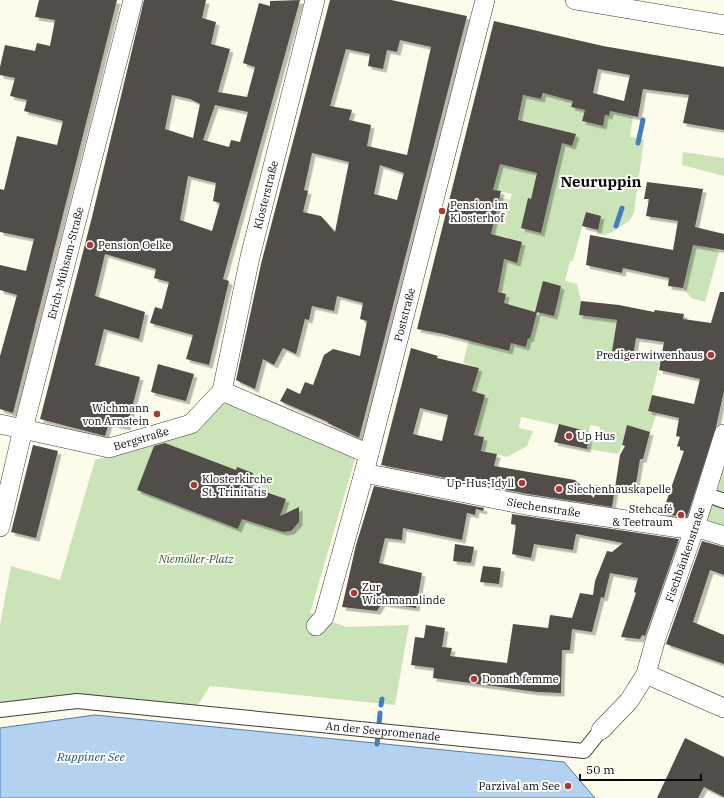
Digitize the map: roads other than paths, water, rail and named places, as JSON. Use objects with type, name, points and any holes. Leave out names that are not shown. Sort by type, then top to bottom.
[{"type":"street","name":"Erich-Mühsam-Straße","points":[[0,528],[23,430],[133,0]]},
{"type":"street","name":"Klosterstraße","points":[[222,391],[250,257],[315,0]]},
{"type":"street","name":"Poststraße","points":[[316,626],[324,617],[364,473],[485,0]]},
{"type":"street","points":[[575,0],[724,25]]},
{"type":"street","name":"Bergstraße","points":[[0,424],[109,448],[191,424],[222,391]]},
{"type":"street","points":[[222,391],[369,454]]},
{"type":"street","name":"Fischbänkenstraße","points":[[646,674],[656,638],[705,494],[718,476],[724,437]]},
{"type":"street","name":"Siechenstraße","points":[[364,473],[526,505],[680,528],[695,527],[724,536]]},
{"type":"street","points":[[705,494],[724,501]]},
{"type":"street","points":[[646,674],[724,708]]},
{"type":"street","name":"An der Seepromenade","points":[[0,710],[77,701],[584,751],[601,730],[629,701],[646,674]]},
{"type":"water","name":"Ruppiner See","points":[[95,715],[564,762],[595,798],[0,798],[0,728]]},
{"type":"waterway","points":[[638,143],[643,120]]},
{"type":"waterway","points":[[616,226],[622,208]]},
{"type":"waterway","points":[[381,705],[382,699]]},
{"type":"waterway","points":[[379,725],[380,713]]},
{"type":"waterway","points":[[377,744],[378,736]]},
{"type":"place","name":"Pension im Klosterhof","points":[[442,211]]},
{"type":"place","name":"Pension Oelke","points":[[90,245]]},
{"type":"place","name":"Predigerwitwenhaus","points":[[711,355]]},
{"type":"place","name":"Wichmann von Arnstein","points":[[157,414]]},
{"type":"place","name":"Up Hus","points":[[569,436]]},
{"type":"place","name":"Up-Hus-Idyll","points":[[522,483]]},
{"type":"place","name":"Klosterkirche St. Trinitatis","points":[[194,485]]},
{"type":"place","name":"Siechenhauskapelle","points":[[559,489]]},
{"type":"place","name":"Stehcafé & Teetraum","points":[[681,515]]},
{"type":"place","name":"Zur Wichmannlinde","points":[[354,593]]},
{"type":"place","name":"Donath femme","points":[[474,679]]},
{"type":"place","name":"Parzival am See","points":[[568,786]]},
{"type":"district","name":"Neuruppin","points":[[601,182]]},
{"type":"park label","name":"Niemöller-Platz","points":[[196,559]]}]
